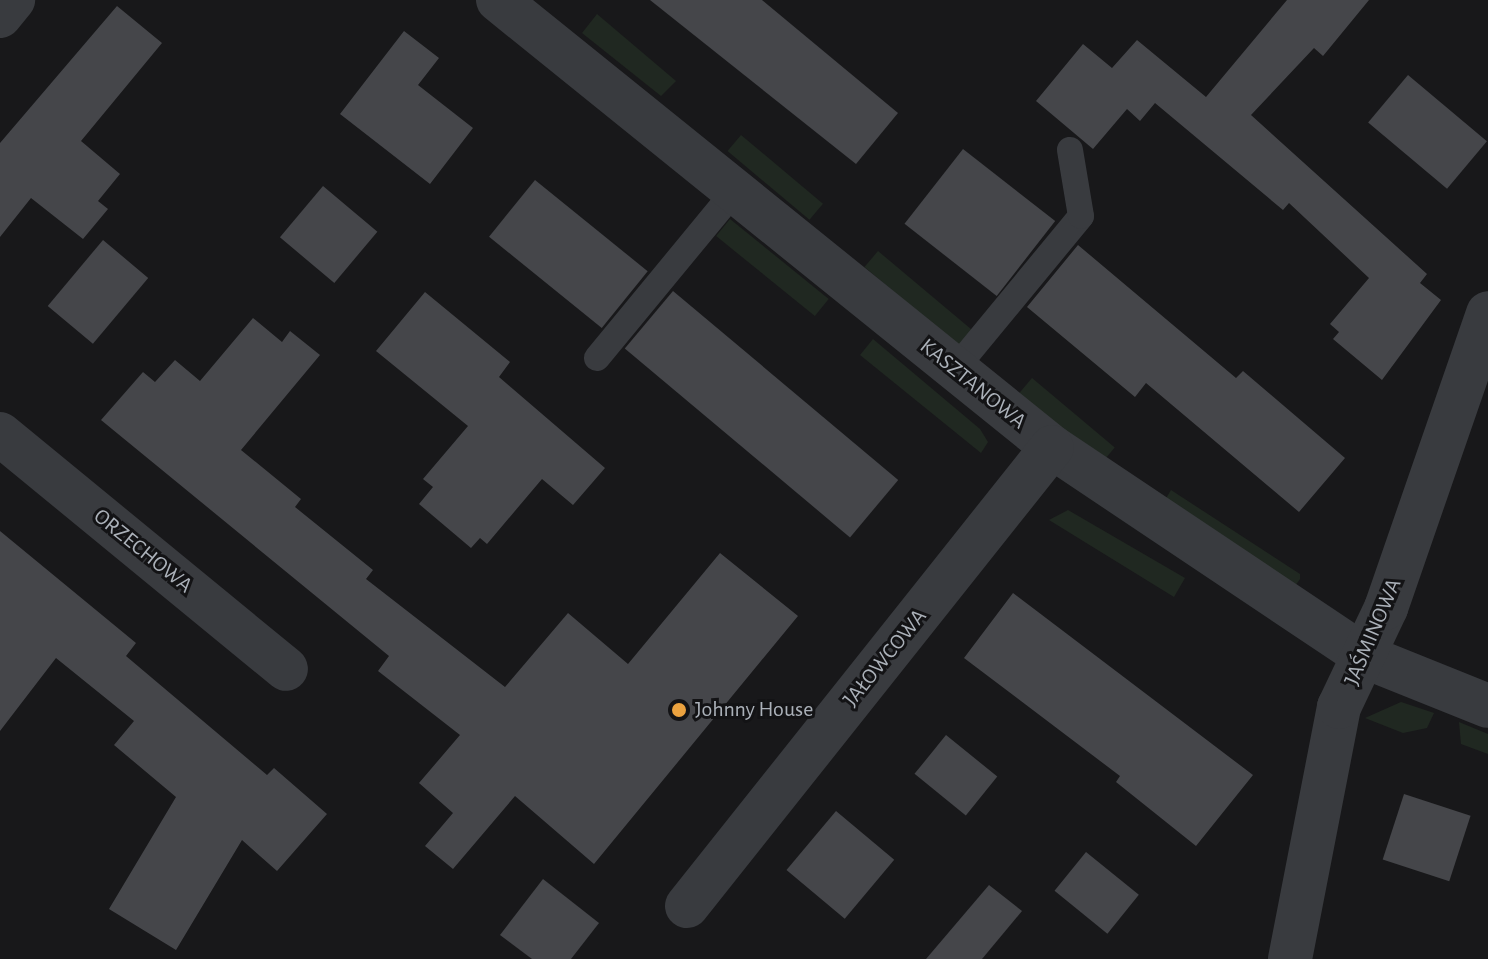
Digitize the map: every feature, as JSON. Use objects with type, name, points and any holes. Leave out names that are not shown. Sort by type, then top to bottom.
[{"type":"street","points":[[0,16],[13,0]]},
{"type":"street","name":"KASZTANOWA","points":[[498,0],[733,193],[1052,447],[1366,657],[1488,706]]},
{"type":"street","name":"JAŚMINOWA","points":[[1290,959],[1339,707],[1366,657],[1488,313]]},
{"type":"street","name":"ORZECHOWA","points":[[0,434],[286,669]]},
{"type":"street","name":"JAŁOWCOWA","points":[[687,906],[1052,447]]},
{"type":"lane","points":[[955,369],[1081,216],[1070,150]]},
{"type":"lane","points":[[597,358],[733,193]]},
{"type":"shaded area","points":[[597,14],[676,81],[661,96],[582,33]]},
{"type":"shaded area","points":[[741,135],[823,204],[809,220],[728,151]]},
{"type":"shaded area","points":[[730,219],[829,299],[815,316],[716,236]]},
{"type":"shaded area","points":[[878,251],[973,331],[959,347],[865,267]]},
{"type":"shaded area","points":[[873,339],[980,429],[988,442],[981,453],[860,355]]},
{"type":"shaded area","points":[[1032,378],[1115,447],[1101,464],[1019,394]]},
{"type":"shaded area","points":[[1171,490],[1300,574],[1293,589],[1162,505]]},
{"type":"shaded area","points":[[1068,510],[1185,578],[1174,597],[1049,520]]},
{"type":"shaded area","points":[[1401,702],[1434,713],[1427,728],[1403,733],[1365,718]]},
{"type":"shaded area","points":[[1459,722],[1488,734],[1488,754],[1461,744]]},
{"type":"building","points":[[650,0],[762,0],[898,113],[856,164]]},
{"type":"building","points":[[1287,0],[1369,0],[1323,56],[1314,48],[1251,115],[1427,274],[1420,283],[1441,300],[1382,380],[1333,339],[1339,332],[1330,324],[1369,278],[1289,203],[1283,210],[1155,103],[1140,121],[1127,109],[1093,149],[1036,101],[1083,44],[1112,68],[1137,40],[1206,97]]},
{"type":"building","points":[[117,6],[162,43],[81,141],[120,174],[98,201],[108,209],[83,239],[31,198],[0,237],[0,143]]},
{"type":"building","points":[[404,31],[439,58],[418,85],[473,128],[430,184],[340,114]]},
{"type":"building","points":[[1408,75],[1487,141],[1447,189],[1368,122]]},
{"type":"building","points":[[963,149],[1055,221],[997,296],[905,224]]},
{"type":"building","points":[[535,180],[648,271],[602,328],[489,237]]},
{"type":"building","points":[[323,186],[377,232],[334,283],[280,237]]},
{"type":"building","points":[[103,240],[148,278],[93,344],[48,306]]},
{"type":"building","points":[[1078,245],[1236,378],[1243,371],[1345,458],[1299,512],[1146,383],[1135,397],[1027,307]]},
{"type":"building","points":[[673,291],[898,480],[850,537],[625,348]]},
{"type":"building","points":[[425,292],[510,362],[499,377],[605,468],[573,505],[542,479],[487,544],[480,538],[471,548],[419,504],[433,487],[423,479],[468,426],[376,351]]},
{"type":"building","points":[[253,318],[282,342],[290,331],[320,355],[241,450],[301,499],[295,507],[373,570],[366,579],[505,687],[568,613],[628,664],[720,553],[798,616],[594,864],[515,796],[453,869],[425,846],[453,813],[419,783],[460,735],[378,671],[389,656],[101,420],[143,372],[155,382],[175,360],[200,381]]},
{"type":"building","points":[[0,531],[136,643],[126,656],[267,775],[274,768],[327,814],[277,871],[242,840],[176,950],[109,909],[176,797],[114,745],[134,721],[56,658],[0,731]]},
{"type":"building","points":[[1013,593],[1253,775],[1196,846],[1116,782],[1120,776],[964,658]]},
{"type":"building","points":[[946,735],[997,777],[966,815],[915,774]]},
{"type":"building","points":[[1404,794],[1471,816],[1449,881],[1383,860]]},
{"type":"building","points":[[836,811],[894,860],[845,919],[787,870]]},
{"type":"building","points":[[1086,852],[1139,895],[1107,934],[1055,891]]},
{"type":"building","points":[[543,879],[599,923],[571,959],[532,959],[500,935]]},
{"type":"building","points":[[989,885],[1022,911],[982,959],[926,959]]},
{"type":"place","name":"Johnny House","points":[[679,710]]}]
